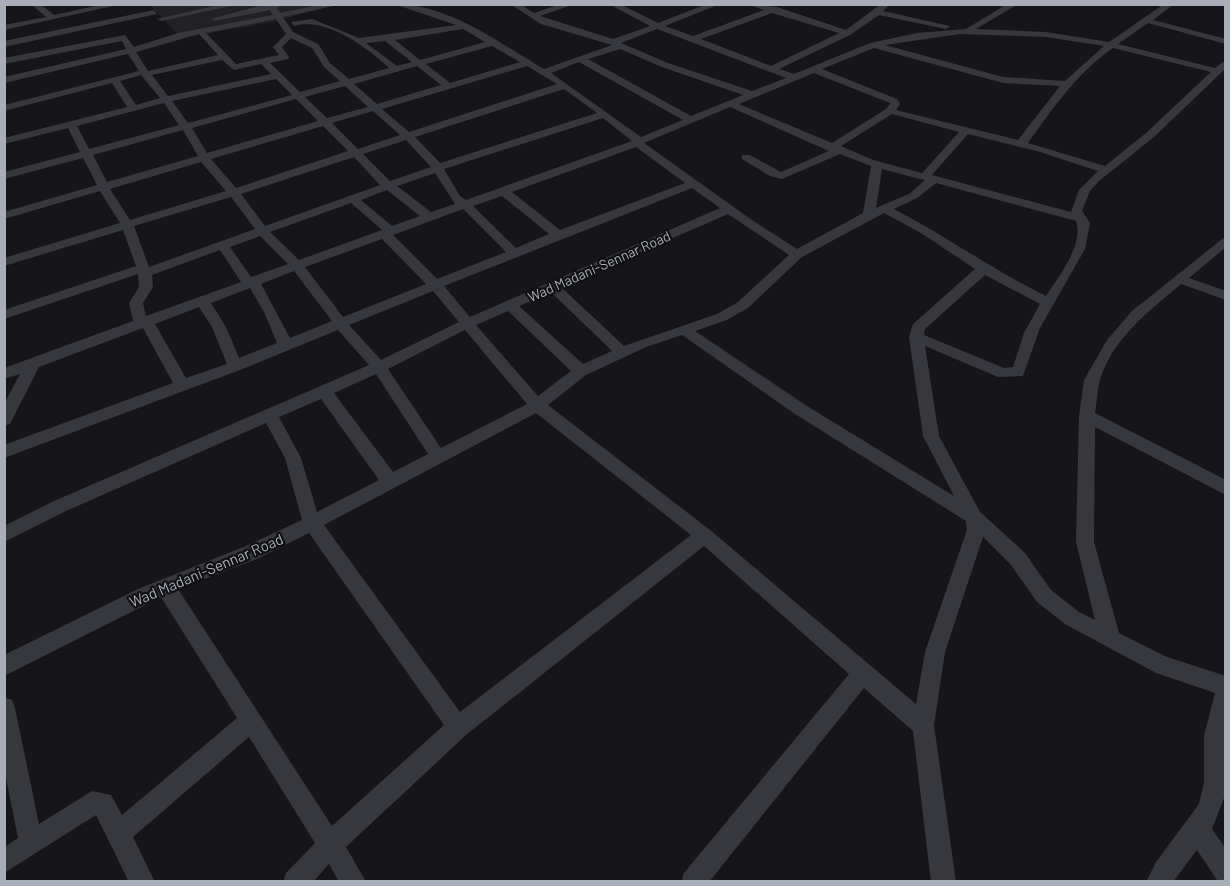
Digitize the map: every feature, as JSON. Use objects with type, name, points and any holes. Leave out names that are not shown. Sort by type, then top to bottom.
[{"type":"street","points":[[35,4],[52,18]]},
{"type":"street","points":[[7,25],[52,18],[80,8],[118,4]]},
{"type":"street","points":[[161,19],[231,4]]},
{"type":"street","points":[[170,29],[282,4]]},
{"type":"street","points":[[201,32],[234,67],[285,57],[277,47],[289,29],[338,4]]},
{"type":"street","points":[[398,4],[453,20],[565,85],[729,209],[797,254]]},
{"type":"street","points":[[514,4],[544,22],[616,44],[750,94]]},
{"type":"street","points":[[532,16],[571,4]]},
{"type":"street","points":[[613,4],[658,26],[795,78]]},
{"type":"street","points":[[544,72],[716,4]]},
{"type":"street","points":[[752,4],[847,33]]},
{"type":"street","points":[[694,39],[785,4]]},
{"type":"street","points":[[773,68],[847,33],[886,4]]},
{"type":"street","points":[[4,374],[250,282],[505,192],[638,141],[873,45],[927,33],[966,29],[1014,4]]},
{"type":"street","points":[[1021,144],[1066,84],[1094,57],[1149,21],[1170,4]]},
{"type":"street","points":[[271,6],[289,29],[315,45],[327,64],[407,135],[438,168],[455,198],[514,253]]},
{"type":"street","points":[[4,44],[151,7],[178,36]]},
{"type":"street","points":[[877,12],[966,29],[1113,44],[1216,71]]},
{"type":"street","points":[[289,29],[309,20],[355,40],[386,60],[395,69]]},
{"type":"street","points":[[1149,21],[1226,42]]},
{"type":"street","points":[[32,22],[44,35],[63,65]]},
{"type":"street","points":[[355,40],[465,26]]},
{"type":"street","points":[[4,80],[201,32],[330,28]]},
{"type":"street","points":[[4,61],[124,37],[145,73],[187,127],[204,159],[234,192],[262,231],[297,266],[379,368],[439,458]]},
{"type":"street","points":[[386,37],[448,86]]},
{"type":"street","points":[[4,176],[187,127],[237,103],[297,96],[492,43]]},
{"type":"street","points":[[873,45],[994,78],[1066,84]]},
{"type":"street","points":[[4,108],[145,73],[223,57]]},
{"type":"street","points":[[580,59],[689,119]]},
{"type":"street","points":[[263,61],[387,186],[429,217]]},
{"type":"street","points":[[4,216],[528,63]]},
{"type":"street","points":[[916,337],[1003,373],[1018,372],[1023,364],[1032,330],[1082,245],[1084,223],[1076,211],[1085,190],[1150,135],[1226,63]]},
{"type":"street","points":[[746,158],[782,176],[835,149],[894,107],[894,101],[815,70]]},
{"type":"street","points":[[4,141],[221,86],[277,76]]},
{"type":"street","points":[[115,80],[133,108]]},
{"type":"street","points":[[4,262],[234,192],[565,85]]},
{"type":"street","points":[[221,86],[237,103]]},
{"type":"street","points":[[728,103],[877,165],[1080,218]]},
{"type":"street","points":[[890,111],[1021,144],[1106,170]]},
{"type":"street","points":[[4,315],[223,245],[438,168],[602,115]]},
{"type":"street","points":[[71,124],[104,188],[127,224],[144,270],[146,287],[136,303],[143,322],[182,386]]},
{"type":"street","points":[[929,178],[966,130]]},
{"type":"street","points":[[869,215],[877,165]]},
{"type":"street","name":"Wad Madani-Sennar Road","points":[[4,666],[69,631],[165,586],[254,553],[388,480],[439,458],[537,405],[581,371],[621,352],[722,317],[743,305],[797,254],[869,215],[913,196],[929,178]]},
{"type":"street","points":[[4,452],[235,366],[558,235],[695,183]]},
{"type":"street","points":[[505,192],[558,235]]},
{"type":"street","points":[[353,199],[388,233],[435,285],[492,355],[537,405],[704,535],[923,725]]},
{"type":"street","name":"Wad Madani-Sennar Road","points":[[4,535],[60,506],[379,368],[468,323],[729,209]]},
{"type":"street","points":[[885,209],[925,230],[983,269],[1048,302]]},
{"type":"street","points":[[1112,640],[1104,618],[1085,542],[1088,416],[1092,380],[1112,343],[1137,314],[1226,240]]},
{"type":"street","points":[[223,245],[271,312],[286,346]]},
{"type":"street","points":[[944,882],[923,725],[934,652],[966,566],[976,530],[974,517],[931,436],[916,337],[918,327],[983,269]]},
{"type":"street","points":[[1180,279],[1226,296]]},
{"type":"street","points":[[552,286],[621,352]]},
{"type":"street","points":[[202,300],[219,327],[235,366]]},
{"type":"street","points":[[510,305],[581,371]]},
{"type":"street","points":[[684,330],[801,410],[974,517],[1018,559],[1044,596],[1072,618],[1163,666],[1226,686]]},
{"type":"street","points":[[4,420],[32,365]]},
{"type":"street","points":[[324,391],[388,480]]},
{"type":"street","points":[[270,415],[293,458],[311,521],[458,727]]},
{"type":"street","points":[[1088,416],[1226,488]]},
{"type":"street","points":[[295,882],[329,846],[458,727],[704,535]]},
{"type":"street","points":[[165,586],[354,882]]},
{"type":"street","points":[[693,882],[863,673]]},
{"type":"street","points":[[1158,882],[1198,830],[1213,798],[1216,773],[1214,741],[1226,692]]},
{"type":"street","points":[[4,708],[31,844]]},
{"type":"street","points":[[119,832],[251,721]]},
{"type":"street","points":[[4,861],[93,803],[103,803],[143,882]]},
{"type":"street","points":[[1198,830],[1226,870]]},
{"type":"shaded area","points":[[150,5],[334,5],[273,22],[181,38]]}]
